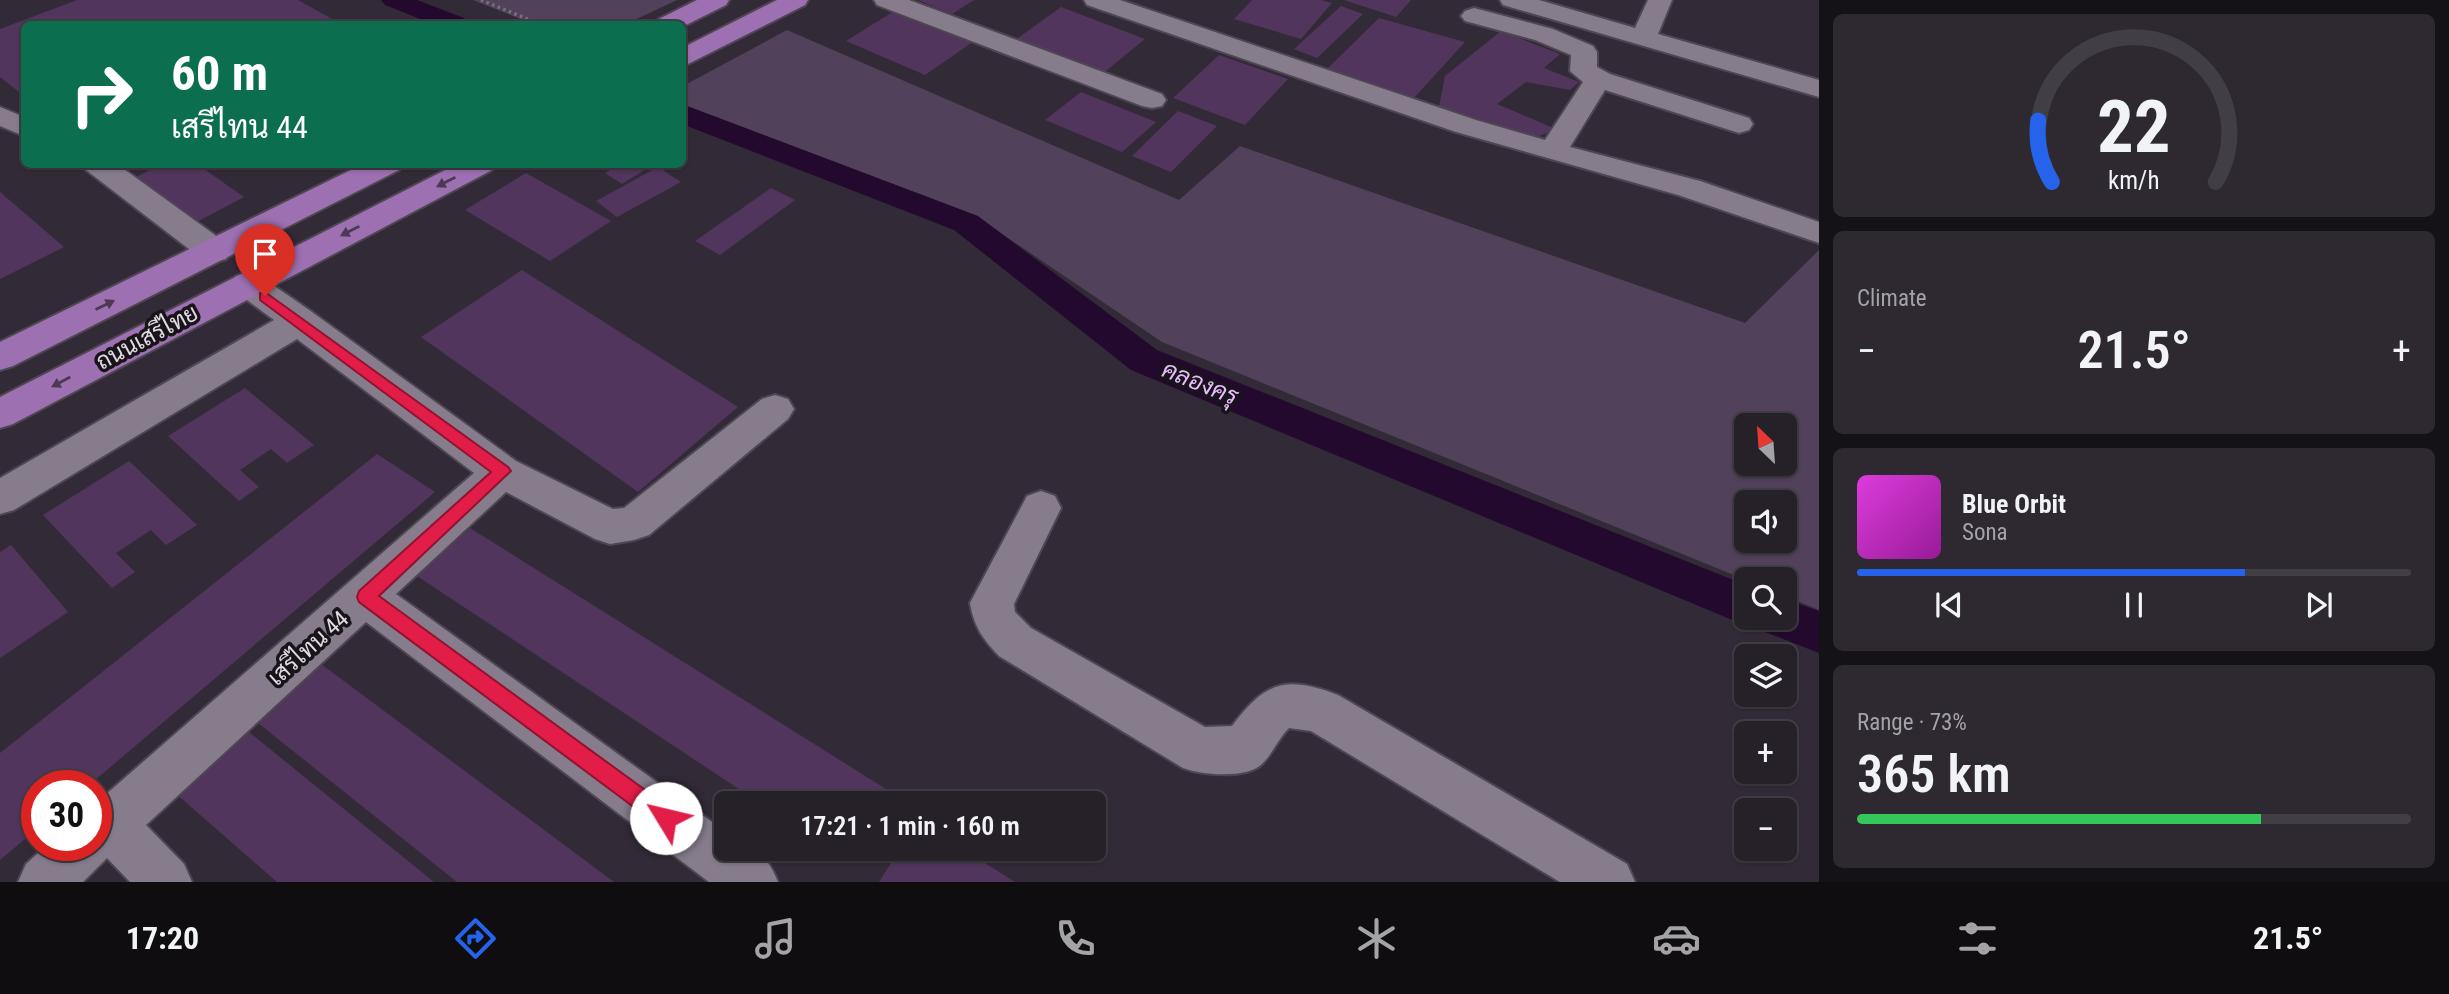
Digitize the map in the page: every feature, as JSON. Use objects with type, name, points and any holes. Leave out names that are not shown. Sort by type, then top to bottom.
[{"type":"main road","points":[[686,57],[796,0]]},
{"type":"main road","points":[[674,21],[706,6]]},
{"type":"main road","name":"ถนนเสรีไทย","points":[[0,357],[380,168]]},
{"type":"main road","name":"ถนนเสรีไทย","points":[[0,414],[473,168]]},
{"type":"street","points":[[886,0],[1152,100]]},
{"type":"street","points":[[1096,0],[1466,126],[1689,188],[1819,233]]},
{"type":"street","points":[[1512,0],[1819,89]]},
{"type":"street","points":[[1643,38],[1660,0]]},
{"type":"street","points":[[1474,16],[1558,39],[1584,52],[1583,71],[1600,80],[1739,124]]},
{"type":"street","points":[[1553,151],[1590,90],[1600,80]]},
{"type":"street","points":[[0,115],[21,126]]},
{"type":"street","points":[[102,168],[214,251]]},
{"type":"street","points":[[248,284],[502,471],[610,527],[634,523],[775,409]]},
{"type":"street","points":[[0,498],[300,321]]},
{"type":"street","name":"เสรีไทน 44","points":[[112,824],[366,597],[502,471]]},
{"type":"street","points":[[1041,508],[992,603],[995,621],[1014,642],[1200,751],[1244,749],[1275,708],[1294,703],[1321,710],[1609,882]]},
{"type":"street","points":[[366,597],[752,882]]},
{"type":"street","points":[[112,845],[166,882]]},
{"type":"street","name":"เสรีไทน 44","points":[[44,882],[69,861]]},
{"type":"path","points":[[481,0],[533,21]]},
{"type":"shaded area","points":[[473,0],[677,0],[632,21],[526,21]]},
{"type":"shaded area","points":[[787,30],[1179,200],[1240,146],[1745,323],[1819,250],[1819,610],[1797,601],[1797,567],[1734,567],[1734,575],[1162,342],[974,215],[686,106],[686,84]]},
{"type":"building","points":[[77,0],[298,0],[336,21],[21,21]]},
{"type":"building","points":[[918,0],[974,0],[952,14]]},
{"type":"building","points":[[1252,0],[1321,0],[1332,3],[1301,39],[1234,19]]},
{"type":"building","points":[[1344,0],[1411,0],[1396,17]]},
{"type":"building","points":[[1341,6],[1363,14],[1317,58],[1294,49]]},
{"type":"building","points":[[1061,7],[1145,39],[1101,75],[1014,41]]},
{"type":"building","points":[[899,8],[977,39],[925,75],[846,41]]},
{"type":"building","points":[[1379,18],[1465,42],[1413,99],[1326,70]]},
{"type":"building","points":[[21,21],[21,94],[0,77],[0,29]]},
{"type":"building","points":[[1501,31],[1560,54],[1544,68],[1579,82],[1570,90],[1526,82],[1497,104],[1556,129],[1532,139],[1439,107],[1445,76]]},
{"type":"building","points":[[1219,55],[1288,79],[1245,125],[1173,98]]},
{"type":"building","points":[[1081,92],[1156,122],[1122,152],[1045,120]]},
{"type":"building","points":[[1178,111],[1217,126],[1171,172],[1132,156]]},
{"type":"building","points":[[154,168],[203,168],[244,197],[191,225],[130,180]]},
{"type":"building","points":[[613,168],[648,168],[622,184],[605,173]]},
{"type":"building","points":[[656,168],[681,182],[617,217],[596,201]]},
{"type":"building","points":[[526,173],[611,221],[550,261],[465,210]]},
{"type":"building","points":[[771,188],[795,200],[720,255],[695,241]]},
{"type":"building","points":[[0,192],[64,247],[0,279]]},
{"type":"building","points":[[522,270],[738,407],[638,492],[421,337]]},
{"type":"building","points":[[245,388],[314,445],[287,463],[271,449],[240,470],[259,487],[239,501],[168,436]]},
{"type":"building","points":[[377,454],[435,492],[107,770],[21,770],[21,842],[0,860],[0,753]]},
{"type":"building","points":[[129,461],[197,525],[166,545],[151,530],[116,553],[135,572],[112,588],[43,515]]},
{"type":"building","points":[[470,528],[886,789],[742,791],[417,576]]},
{"type":"building","points":[[11,545],[68,612],[0,658],[0,552]]},
{"type":"building","points":[[317,661],[614,882],[457,882],[253,719]]},
{"type":"building","points":[[244,728],[434,882],[277,882],[174,792]]},
{"type":"building","points":[[892,861],[982,861],[1015,882],[879,882]]},
{"type":"waterway","name":"คลองครุ","points":[[394,0],[447,21]]},
{"type":"waterway","name":"คลองครุ","points":[[686,115],[966,223],[1144,360],[1734,600]]},
{"type":"waterway","name":"คลองครุ","points":[[1797,624],[1819,632]]},
{"type":"route","points":[[265,296],[502,471],[366,597],[666,818]]}]
